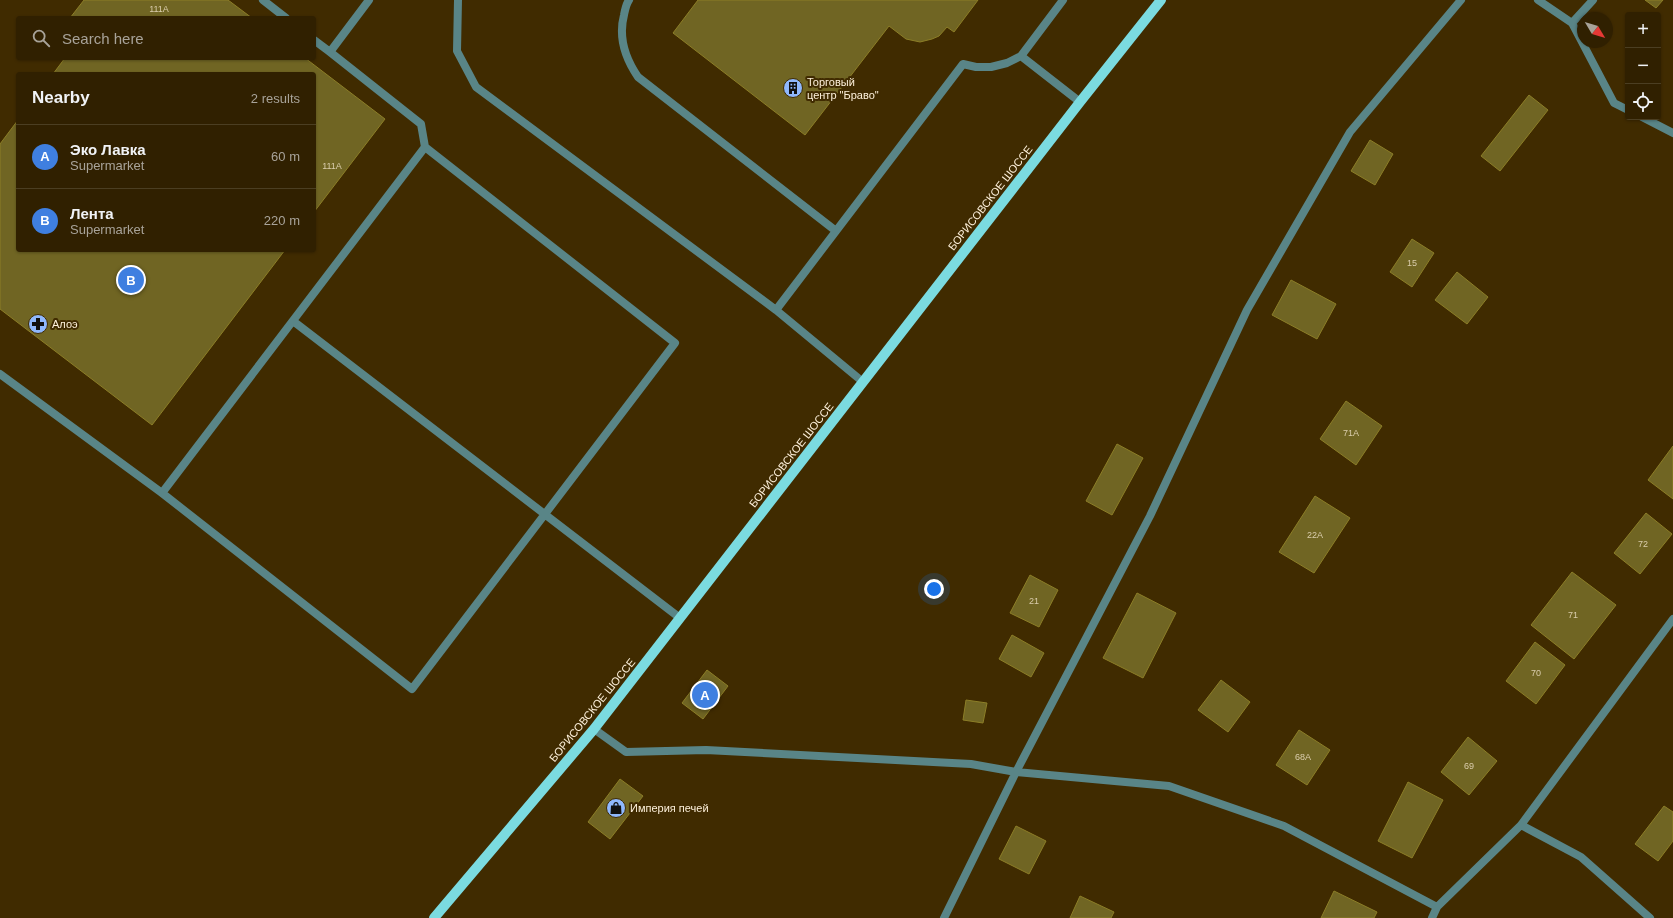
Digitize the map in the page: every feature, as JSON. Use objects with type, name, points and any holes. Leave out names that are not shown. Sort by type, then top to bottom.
[{"type":"main road","name":"БОРИСОВСКОЕ ШОССЕ","points":[[434,918],[594,729],[1080,102],[1161,0]]},
{"type":"street","points":[[263,0],[283,16]]},
{"type":"street","points":[[330,52],[369,0]]},
{"type":"street","points":[[458,0],[457,51],[476,87],[776,310],[863,382]]},
{"type":"street","points":[[629,0],[621,24],[622,44],[629,63],[638,77],[836,231]]},
{"type":"street","points":[[776,310],[964,64],[976,67],[991,67],[1007,64],[1021,56],[1063,0]]},
{"type":"street","points":[[944,918],[1016,772],[1150,516],[1247,310],[1350,132],[1461,0]]},
{"type":"street","points":[[1538,0],[1572,22],[1614,103],[1625,108]]},
{"type":"street","points":[[1572,22],[1594,0]]},
{"type":"street","points":[[0,374],[162,493],[412,689],[675,343],[425,147],[421,124],[316,42]]},
{"type":"street","points":[[1021,56],[1080,102]]},
{"type":"street","points":[[1648,120],[1673,133]]},
{"type":"street","points":[[162,493],[425,147]]},
{"type":"street","points":[[292,321],[680,618]]},
{"type":"street","points":[[1432,918],[1437,908],[1521,825],[1673,619]]},
{"type":"street","points":[[594,729],[626,752],[706,750],[971,764],[1016,772],[1170,786],[1284,826],[1437,908]]},
{"type":"street","points":[[1521,825],[1581,857],[1650,918]]},
{"type":"building","points":[[84,0],[228,0],[249,16],[72,16]]},
{"type":"building","name":"Торговый центр \"Браво\"","points":[[698,0],[978,0],[954,32],[947,27],[939,36],[932,39],[920,42],[906,39],[889,26],[805,135],[673,33]]},
{"type":"building","points":[[1645,0],[1663,0],[1656,8]]},
{"type":"building","points":[[64,60],[308,60],[385,119],[316,209],[316,72],[54,72]]},
{"type":"building","points":[[1529,95],[1548,110],[1500,171],[1481,156]]},
{"type":"building","points":[[16,123],[16,252],[283,252],[152,425],[0,309],[0,144]]},
{"type":"building","points":[[1370,140],[1393,154],[1375,185],[1351,171]]},
{"type":"building","points":[[1412,239],[1434,253],[1412,287],[1390,272]]},
{"type":"building","points":[[1457,272],[1488,297],[1467,324],[1435,300]]},
{"type":"building","points":[[1291,280],[1336,304],[1317,339],[1272,315]]},
{"type":"building","points":[[1346,401],[1382,426],[1356,465],[1320,439]]},
{"type":"building","points":[[1117,444],[1143,458],[1112,515],[1086,501]]},
{"type":"building","points":[[1673,446],[1673,499],[1648,480]]},
{"type":"building","points":[[1315,496],[1350,518],[1314,573],[1279,552]]},
{"type":"building","points":[[1646,513],[1672,534],[1640,574],[1614,553]]},
{"type":"building","points":[[1572,572],[1616,605],[1574,659],[1531,625]]},
{"type":"building","points":[[1030,575],[1058,590],[1039,627],[1010,613]]},
{"type":"building","points":[[1137,593],[1176,613],[1143,678],[1103,658]]},
{"type":"building","points":[[1012,635],[1044,653],[1031,677],[999,659]]},
{"type":"building","points":[[1535,642],[1565,665],[1536,704],[1506,681]]},
{"type":"building","points":[[707,670],[728,686],[703,719],[682,703]]},
{"type":"building","points":[[1221,680],[1250,702],[1228,732],[1198,710]]},
{"type":"building","points":[[966,700],[987,703],[983,723],[963,720]]},
{"type":"building","points":[[1299,730],[1330,750],[1307,785],[1276,765]]},
{"type":"building","points":[[1468,737],[1497,761],[1469,795],[1441,772]]},
{"type":"building","points":[[620,779],[643,796],[610,839],[588,822]]},
{"type":"building","points":[[1408,782],[1443,800],[1412,858],[1378,841]]},
{"type":"building","points":[[1664,806],[1673,812],[1673,841],[1658,861],[1635,844]]},
{"type":"building","points":[[1016,826],[1046,841],[1029,874],[999,859]]},
{"type":"building","points":[[1334,891],[1377,912],[1374,918],[1321,918]]},
{"type":"building","points":[[1080,896],[1114,912],[1111,918],[1070,918]]},
{"type":"place","name":"Торговый центр \"Браво\"","points":[[793,88]]},
{"type":"place","name":"Лента","points":[[131,280]]},
{"type":"place","name":"Алоэ","points":[[38,324]]},
{"type":"place","name":"Эко Лавка","points":[[705,695]]},
{"type":"place","name":"Империя печей","points":[[616,808]]}]
